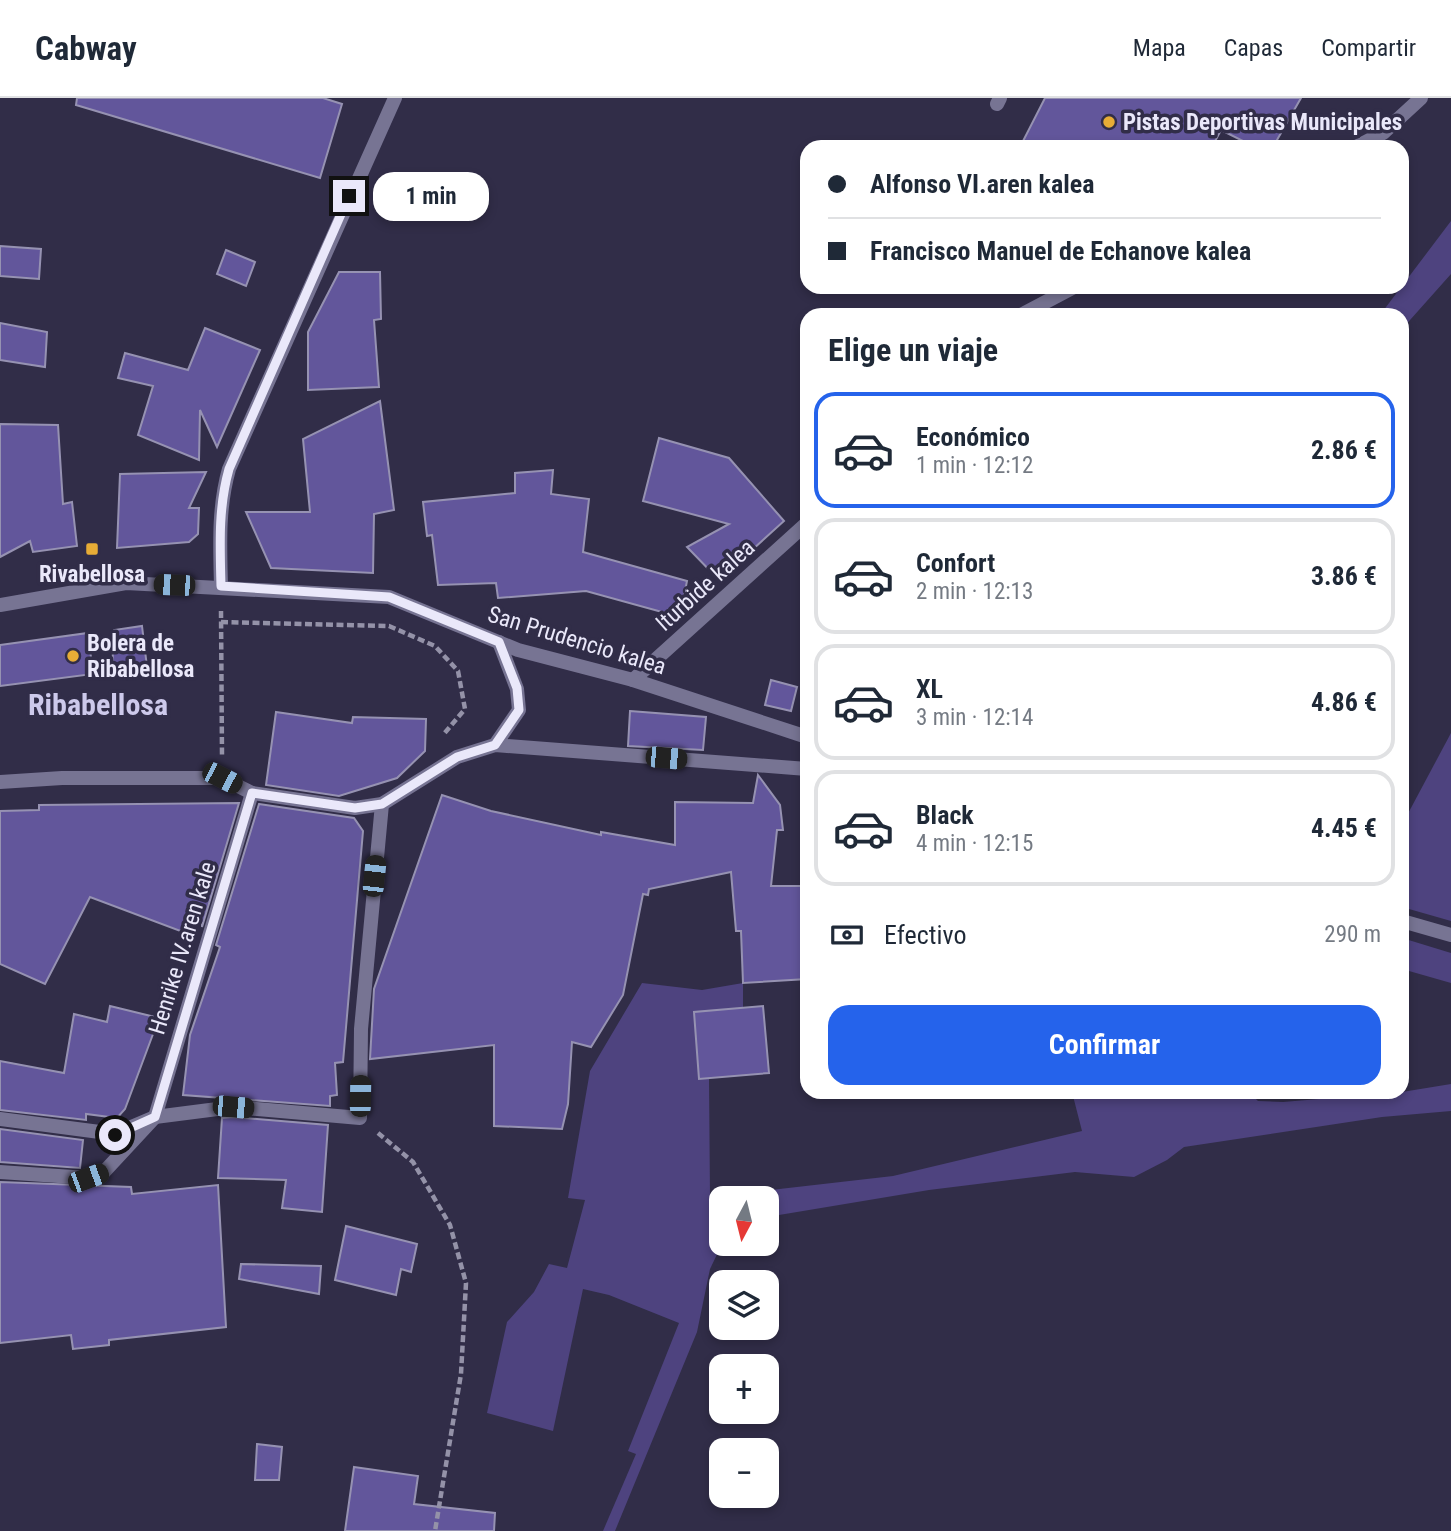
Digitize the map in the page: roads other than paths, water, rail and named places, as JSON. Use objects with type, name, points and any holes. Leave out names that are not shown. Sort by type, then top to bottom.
[{"type":"street","points":[[221,586],[219,524],[222,493],[229,469],[395,98]]},
{"type":"street","points":[[1370,140],[1383,133],[1421,98]]},
{"type":"street","points":[[1034,308],[1061,294]]},
{"type":"street","name":"Iturbide kalea","points":[[634,680],[800,529]]},
{"type":"street","name":"San Prudencio kalea","points":[[0,605],[126,583],[389,597],[499,642],[634,680],[800,735]]},
{"type":"street","points":[[495,745],[519,710],[517,688],[499,642]]},
{"type":"street","points":[[0,782],[50,778],[222,778],[252,793],[355,808],[382,804],[449,762],[495,745],[800,768]]},
{"type":"street","name":"Henrike IV.aren kale","points":[[155,1117],[252,793]]},
{"type":"street","points":[[0,1119],[115,1135],[155,1117],[233,1107],[360,1118],[361,1029],[382,804]]},
{"type":"street","points":[[1409,923],[1451,935]]},
{"type":"street","points":[[0,1171],[88,1178],[103,1173],[155,1117]]},
{"type":"place","name":"Pistas Deportivas Municipales","points":[[1109,122]]},
{"type":"place","name":"Rivabellosa","points":[[92,549]]},
{"type":"place","name":"Bolera de Ribabellosa","points":[[73,656]]},
{"type":"district","name":"Ribabellosa","points":[[98,705]]}]
